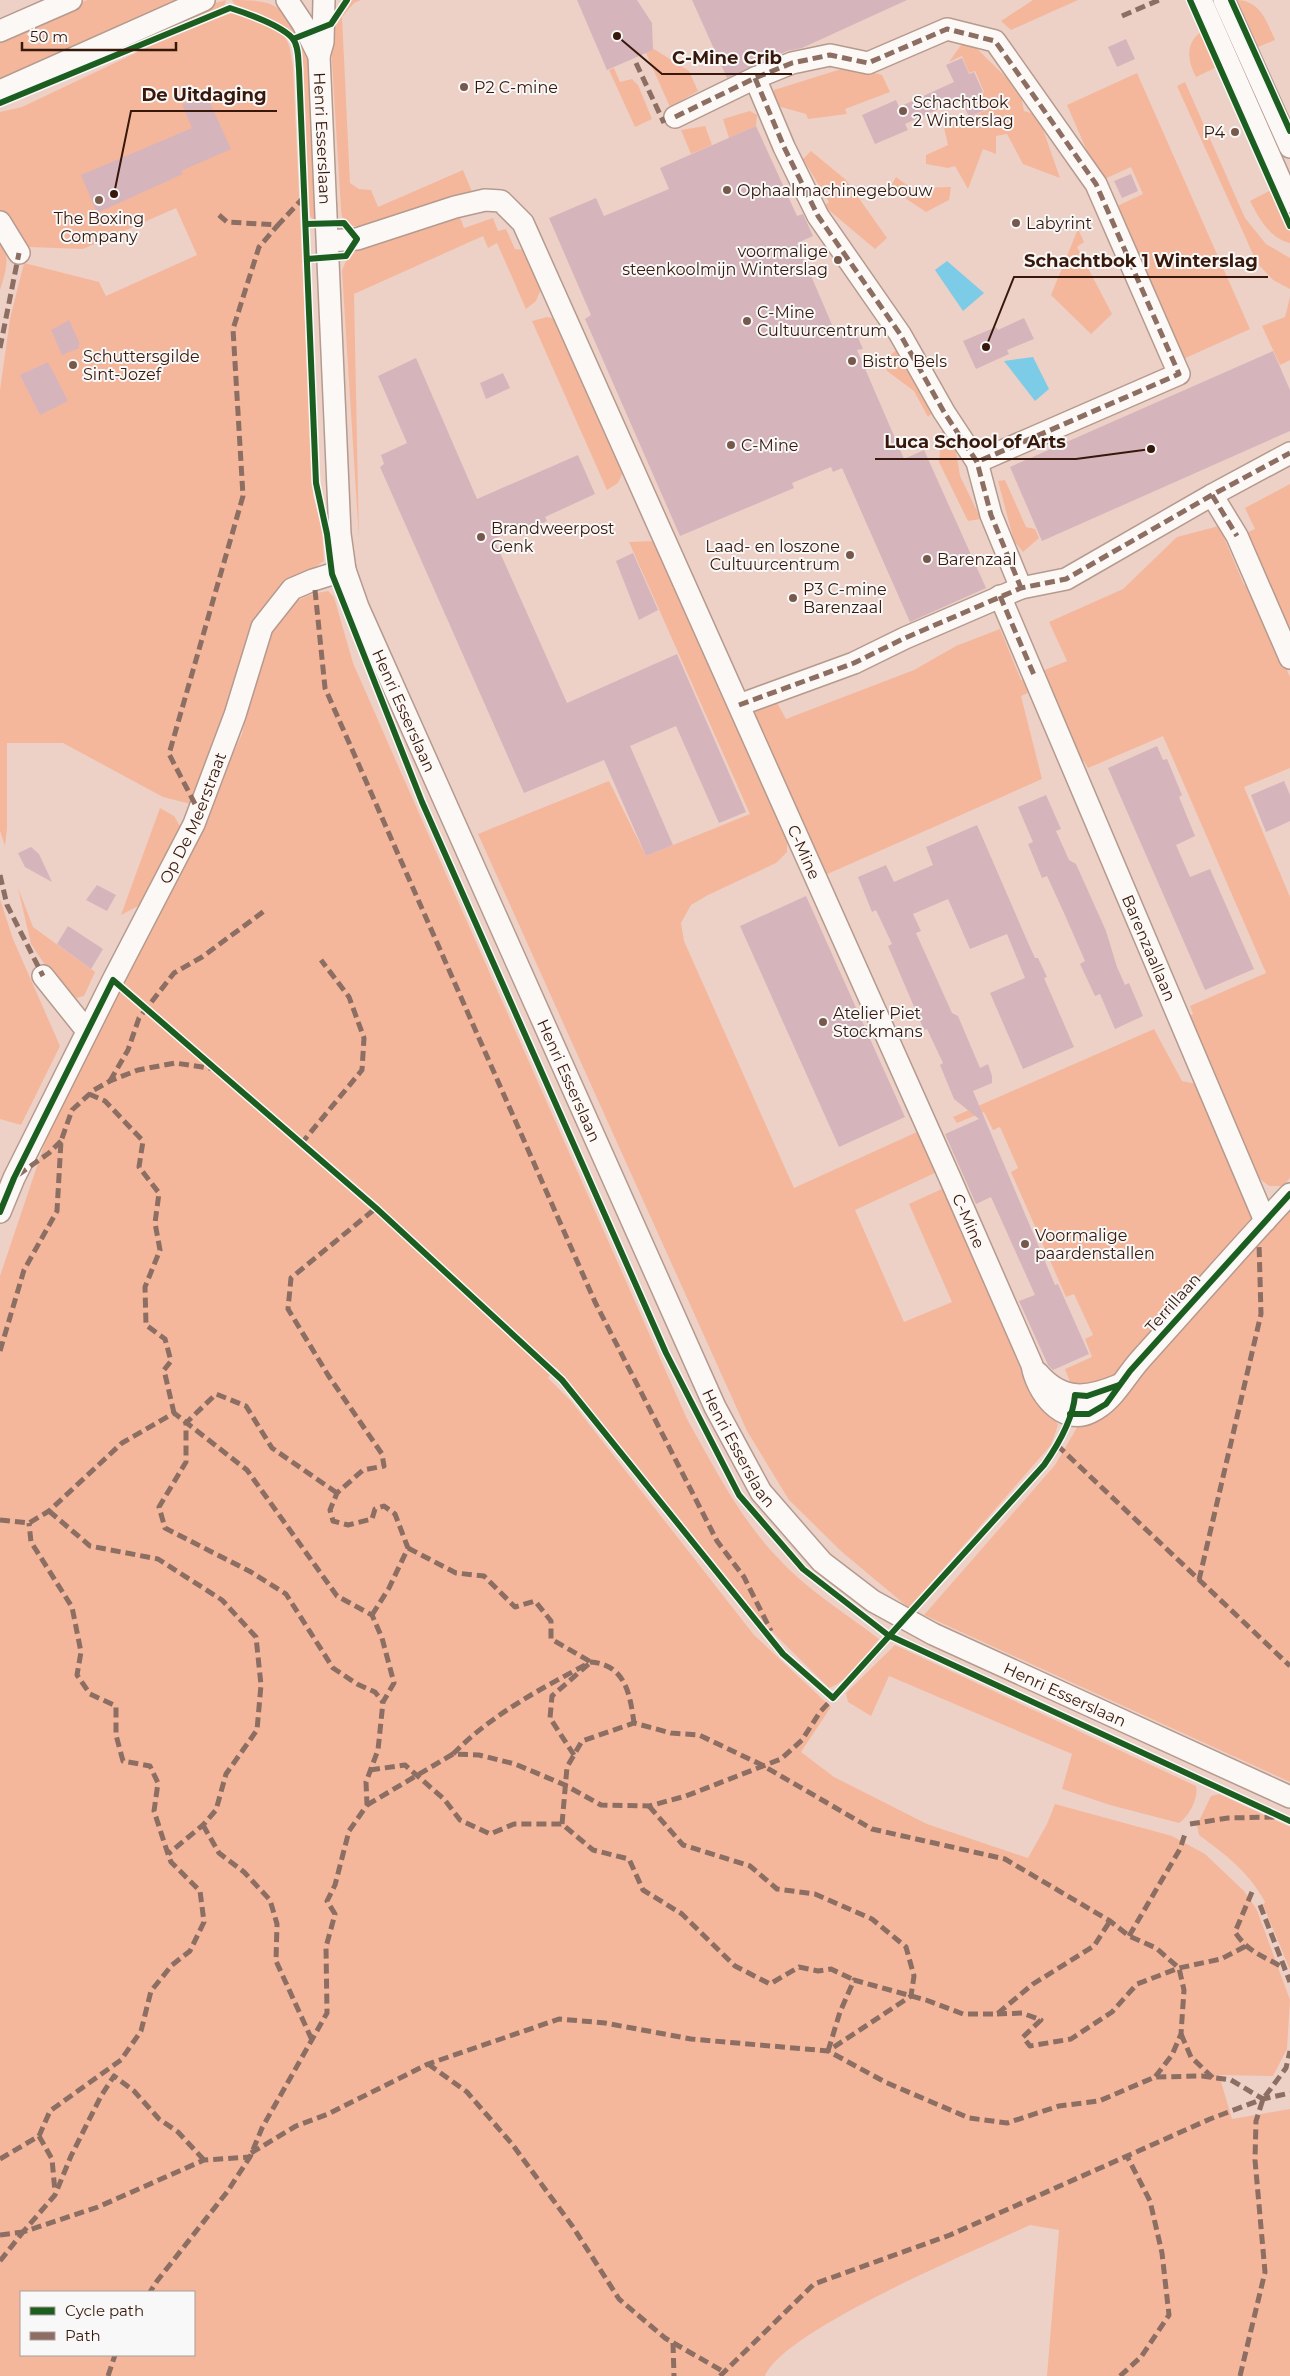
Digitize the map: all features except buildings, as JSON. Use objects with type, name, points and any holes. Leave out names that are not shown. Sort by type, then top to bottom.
[{"type":"street","points":[[0,31],[71,0]]},
{"type":"street","points":[[0,91],[204,0]]},
{"type":"street","name":"Henri Esserslaan","points":[[287,0],[303,24],[319,56]]},
{"type":"street","name":"Henri Esserslaan","points":[[324,0],[323,42],[319,56],[329,242],[340,534],[345,570],[358,607],[715,1407],[761,1492],[822,1562],[873,1601],[933,1634],[1290,1797]]},
{"type":"street","points":[[1201,0],[1290,202]]},
{"type":"street","points":[[1224,0],[1290,147]]},
{"type":"street","points":[[675,118],[755,78],[792,63],[830,55],[868,63],[947,29],[995,41],[1096,184],[1179,374],[977,462]]},
{"type":"street","points":[[755,78],[784,147],[818,216],[900,334],[944,412],[977,462],[991,515],[1021,588]]},
{"type":"street","name":"C-Mine","points":[[329,242],[357,239],[455,207],[486,200],[501,201],[523,223],[1032,1366],[1033,1376],[1044,1397],[1054,1407],[1070,1414]]},
{"type":"street","points":[[0,222],[19,253]]},
{"type":"street","points":[[739,705],[854,663],[1000,596],[1021,588],[1066,579],[1212,495],[1290,453]]},
{"type":"street","points":[[1212,495],[1237,536],[1290,658]]},
{"type":"street","name":"Op De Meerstraat","points":[[0,1212],[14,1178],[198,813],[235,715],[262,627],[292,590],[313,580],[345,570]]},
{"type":"street","name":"Barenzaallaan","points":[[1000,596],[1266,1220]]},
{"type":"street","points":[[43,976],[87,1031]]},
{"type":"street","points":[[1249,1177],[1286,1199]]},
{"type":"street","name":"Terrillaan","points":[[1070,1414],[1089,1414],[1106,1404],[1119,1385],[1286,1199]]},
{"type":"street","points":[[1032,1366],[1047,1384],[1060,1392],[1087,1396],[1119,1385]]},
{"type":"shaded area","points":[[87,0],[185,0],[0,82],[0,39]]},
{"type":"shaded area","points":[[226,0],[224,8],[174,28],[205,6]]},
{"type":"shaded area","points":[[232,0],[265,2],[272,5],[287,15],[301,34],[294,36],[260,16],[238,7]]},
{"type":"shaded area","points":[[352,0],[361,0],[354,3],[342,17],[350,183],[359,189],[371,190],[378,207],[463,170],[472,192],[368,227],[352,226],[342,217],[341,209],[330,29],[336,25]]},
{"type":"shaded area","points":[[1033,0],[1078,0],[1011,30],[1001,21]]},
{"type":"shaded area","points":[[1237,0],[1252,4],[1262,13],[1275,40],[1258,47]]},
{"type":"shaded area","points":[[232,13],[260,22],[281,33],[290,48],[293,67],[313,495],[322,529],[324,561],[275,593],[255,618],[232,687],[223,728],[191,804],[163,797],[63,743],[7,743],[7,828],[5,846],[0,831],[0,390],[10,319],[24,263],[99,282],[106,296],[197,255],[176,208],[83,249],[29,247],[13,234],[0,212],[0,112],[22,107],[182,31]]},
{"type":"shaded area","points":[[1202,31],[1290,230],[1290,243],[1270,232],[1250,201],[1271,190],[1217,67],[1196,77],[1193,71],[1189,58],[1190,46],[1196,36]]},
{"type":"shaded area","points":[[966,38],[1020,91],[1024,111],[1038,115],[1060,178],[1023,164],[1007,134],[996,136],[996,154],[983,149],[968,189],[955,166],[948,168],[926,164],[926,155],[948,145],[944,128],[987,110],[980,95],[984,92],[975,71],[969,73],[962,56],[949,62]]},
{"type":"shaded area","points":[[303,40],[309,59],[315,221],[310,216],[302,67],[299,45]]},
{"type":"shaded area","points":[[654,49],[689,71],[698,91],[670,107],[646,53]]},
{"type":"shaded area","points":[[851,66],[882,75],[890,92],[845,109],[847,114],[808,119],[806,114],[774,105],[774,90]]},
{"type":"shaded area","points":[[614,68],[620,82],[632,79],[638,85],[652,119],[635,127],[609,70]]},
{"type":"shaded area","points":[[1137,73],[1250,329],[1181,360],[1113,208],[1143,194],[1131,167],[1100,181],[1067,105]]},
{"type":"shaded area","points":[[1185,82],[1245,218],[1266,244],[1290,258],[1290,289],[1273,280],[1257,263],[1177,86]]},
{"type":"shaded area","points":[[750,111],[757,115],[756,126],[729,138],[723,119]]},
{"type":"shaded area","points":[[705,126],[712,145],[691,154],[681,130]]},
{"type":"shaded area","points":[[811,151],[846,180],[887,238],[875,249],[824,206],[829,202],[803,159]]},
{"type":"shaded area","points":[[896,177],[911,188],[951,187],[949,200],[926,212],[890,188]]},
{"type":"shaded area","points":[[460,217],[464,228],[493,218],[498,231],[506,229],[515,249],[525,250],[541,289],[536,301],[526,309],[497,243],[488,248],[483,236],[354,294],[359,540],[342,271],[345,262],[350,256],[363,247]]},
{"type":"shaded area","points":[[1078,229],[1084,242],[1077,247],[1112,314],[1091,334],[1051,295]]},
{"type":"shaded area","points":[[0,238],[5,251],[6,270],[0,290]]},
{"type":"shaded area","points":[[1290,297],[1290,360],[1280,365],[1262,326],[1285,317]]},
{"type":"shaded area","points":[[547,317],[557,319],[623,472],[618,483],[607,490],[532,321]]},
{"type":"shaded area","points":[[902,345],[936,409],[928,417],[914,391],[887,371],[886,359]]},
{"type":"shaded area","points":[[943,420],[953,432],[960,476],[981,519],[968,521],[939,462]]},
{"type":"shaded area","points":[[1005,480],[1026,527],[1035,529],[1039,538],[1023,552],[1014,541],[998,481]]},
{"type":"shaded area","points":[[1290,484],[1290,638],[1246,533],[1255,529],[1245,508]]},
{"type":"shaded area","points":[[1219,526],[1244,585],[1249,583],[1290,677],[1290,768],[1244,787],[1290,897],[1290,1178],[1283,1186],[1269,1186],[1256,1176],[1189,1016],[1193,1014],[1190,1006],[1266,973],[1163,736],[1088,768],[1084,761],[1080,763],[1040,672],[1067,661],[1049,622],[1123,589],[1177,537]]},
{"type":"shaded area","points":[[653,541],[787,841],[787,852],[776,863],[691,905],[681,923],[684,941],[794,1188],[919,1131],[937,1172],[855,1210],[904,1322],[952,1302],[909,1204],[944,1188],[1038,1400],[1058,1425],[1051,1445],[909,1608],[842,1552],[789,1500],[747,1431],[478,834],[609,781],[646,856],[750,814],[629,542]]},
{"type":"shaded area","points":[[328,591],[334,597],[353,663],[687,1419],[717,1473],[763,1542],[788,1569],[879,1639],[851,1673],[829,1688],[738,1598],[556,1367],[548,1378],[571,1401],[754,1635],[831,1707],[801,1752],[834,1777],[927,1824],[1028,1858],[1047,1824],[1055,1804],[1172,1836],[1205,1854],[1244,1891],[1257,1910],[1290,2000],[1287,2049],[1273,2076],[1219,2075],[1232,2119],[1290,2109],[1290,2376],[1047,2376],[1059,2230],[1030,2225],[928,2271],[844,2314],[807,2336],[780,2357],[765,2376],[0,2376],[0,1276],[60,1098],[78,1060],[113,1005],[242,734],[254,684],[268,639],[281,616],[289,607],[312,594]]},
{"type":"shaded area","points":[[1000,629],[1021,680],[1027,678],[1032,691],[1021,696],[1042,779],[823,876],[749,709],[775,699],[786,719],[914,670],[956,646]]},
{"type":"shaded area","points":[[160,808],[174,816],[180,826],[140,905],[121,915]]},
{"type":"shaded area","points":[[18,888],[33,927],[95,972],[84,996],[73,999],[66,996],[31,944]]},
{"type":"shaded area","points":[[0,899],[13,939],[60,1046],[21,1125],[0,1119]]},
{"type":"shaded area","points":[[1154,1029],[1182,1081],[1201,1085],[1253,1204],[1251,1226],[1116,1373],[1103,1384],[1088,1389],[1070,1382],[1065,1369],[1092,1357],[1085,1339],[1093,1335],[1074,1294],[1066,1297],[1011,1172],[1018,1168],[1000,1127],[993,1130],[984,1112],[957,1123],[953,1117]]},
{"type":"shaded area","points":[[1290,1210],[1290,1782],[924,1615],[1055,1465],[1079,1424],[1107,1411]]},
{"type":"shaded area","points":[[895,1645],[1196,1786],[1196,1796],[1192,1806],[1179,1823],[1110,1805],[1062,1789],[1072,1754],[889,1676],[871,1716],[848,1702],[846,1693]]},
{"type":"shaded area","points":[[1219,1794],[1290,1827],[1290,1970],[1263,1905],[1265,1902],[1258,1891],[1236,1865],[1199,1835],[1197,1825],[1211,1796]]},
{"type":"water","points":[[947,261],[984,293],[963,311],[935,270]]},
{"type":"water","points":[[1033,357],[1049,389],[1035,401],[1004,361]]},
{"type":"marked path","points":[[1122,16],[1159,0]]},
{"type":"marked path","points":[[675,117],[755,78],[792,63],[830,55],[868,63],[947,29],[995,41],[1096,184],[1179,374],[977,462]]},
{"type":"marked path","points":[[636,63],[664,123]]},
{"type":"marked path","points":[[755,78],[784,147],[818,216],[900,334],[944,412],[977,462],[991,515],[1021,588]]},
{"type":"marked path","points":[[219,215],[227,222],[278,225],[305,196]]},
{"type":"marked path","points":[[195,804],[169,754],[243,496],[233,329],[259,247],[278,225]]},
{"type":"marked path","points":[[0,348],[19,253]]},
{"type":"marked path","points":[[739,705],[854,663],[905,638],[1021,588],[1066,579],[1212,495],[1290,453]]},
{"type":"marked path","points":[[1212,495],[1237,536]]},
{"type":"marked path","points":[[315,590],[325,688],[595,1302],[717,1541],[744,1577],[771,1631]]},
{"type":"marked path","points":[[1000,596],[1034,675]]},
{"type":"marked path","points":[[0,875],[7,905],[43,976]]},
{"type":"marked path","points":[[110,1081],[128,1050],[139,1018],[174,973],[202,957],[267,909]]},
{"type":"marked path","points":[[301,1144],[362,1070],[364,1038],[349,997],[321,960]]},
{"type":"marked path","points":[[0,1351],[24,1270],[57,1211],[61,1141],[72,1110],[94,1090],[110,1081],[138,1070],[175,1063],[215,1069]]},
{"type":"marked path","points":[[89,1094],[105,1101],[143,1141],[139,1167],[159,1193],[155,1223],[160,1250],[145,1287],[146,1325],[165,1339],[171,1361],[164,1370],[174,1413]]},
{"type":"marked path","points":[[18,1175],[49,1153],[61,1141]]},
{"type":"marked path","points":[[372,1615],[389,1588],[408,1548],[395,1514],[384,1506],[375,1509],[372,1519],[348,1525],[333,1521],[330,1510],[337,1493],[363,1470],[384,1466],[382,1454],[328,1375],[288,1309],[291,1278],[376,1208]]},
{"type":"marked path","points":[[1199,1580],[1261,1314],[1259,1243]]},
{"type":"marked path","points":[[337,1493],[272,1448],[246,1406],[216,1394],[186,1423],[186,1462],[159,1507],[165,1528],[251,1572],[286,1594],[333,1668],[357,1684],[375,1692],[383,1702]]},
{"type":"marked path","points":[[0,1520],[29,1523],[49,1511],[122,1443],[174,1413],[247,1470],[337,1596],[372,1615],[382,1638],[394,1683],[383,1702],[378,1750],[366,1782],[367,1805],[349,1831],[335,1885],[327,1901],[335,1914],[326,1947],[327,2013],[262,2128],[250,2157],[227,2192],[151,2291]]},
{"type":"marked path","points":[[1057,1445],[1290,1666]]},
{"type":"marked path","points":[[49,1511],[90,1546],[158,1559],[222,1600],[256,1637],[261,1685],[257,1730],[226,1774],[216,1810],[203,1825],[168,1854]]},
{"type":"marked path","points":[[0,2159],[39,2136],[50,2111],[121,2060],[141,2031],[151,1991],[172,1965],[190,1951],[204,1922],[200,1891],[171,1862],[168,1854],[154,1811],[158,1783],[150,1766],[123,1761],[116,1735],[116,1706],[90,1694],[77,1675],[81,1652],[72,1607],[31,1542],[29,1523]]},
{"type":"marked path","points":[[408,1548],[456,1573],[484,1576],[515,1607],[535,1601],[551,1621],[551,1639],[591,1662],[552,1696],[550,1718],[574,1755]]},
{"type":"marked path","points":[[453,1754],[484,1726],[501,1714],[536,1692],[591,1662],[603,1664],[619,1675],[628,1692],[634,1723]]},
{"type":"marked path","points":[[367,1805],[453,1754],[479,1755],[515,1764],[565,1785],[601,1805],[649,1806],[686,1796],[781,1759],[802,1740],[820,1712],[833,1698]]},
{"type":"marked path","points":[[562,1824],[567,1767],[582,1741],[634,1723],[671,1733],[699,1735],[762,1765],[872,1829],[1005,1859],[1110,1921],[1129,1936],[1156,1948],[1179,1968],[1184,1990],[1181,2034],[1172,2055],[1155,2077]]},
{"type":"marked path","points":[[370,1770],[405,1765],[444,1799],[460,1820],[490,1834],[514,1824],[562,1824],[593,1850],[629,1859],[643,1890],[682,1914],[735,1966],[770,1984],[799,1967],[818,1971],[831,1969],[854,1980]]},
{"type":"marked path","points":[[649,1806],[683,1845],[750,1866],[777,1889],[815,1894],[872,1919],[906,1947],[914,1976],[911,1996],[828,2051]]},
{"type":"marked path","points":[[1190,1824],[1228,1818],[1276,1817]]},
{"type":"marked path","points":[[203,1825],[219,1853],[244,1872],[270,1900],[277,1924],[276,1961],[312,2040]]},
{"type":"marked path","points":[[1129,1936],[1180,1849],[1185,1834]]},
{"type":"marked path","points":[[1252,1892],[1235,1932],[1252,1950],[1285,1969]]},
{"type":"marked path","points":[[1260,1905],[1290,1982]]},
{"type":"marked path","points":[[828,2051],[840,2012],[854,1980],[926,2000],[963,2014],[997,2014],[1033,1984],[1094,1946],[1110,1921]]},
{"type":"marked path","points":[[997,2014],[1022,2013],[1041,2020],[1023,2037],[1030,2046],[1071,2039],[1112,2012],[1137,1984],[1179,1968],[1221,1959],[1246,1946]]},
{"type":"marked path","points":[[251,2153],[296,2126],[328,2114],[428,2064],[559,2019],[605,2023],[691,2039],[828,2051],[885,2082],[969,2118],[1007,2123],[1059,2106],[1099,2101],[1155,2077],[1202,2076],[1231,2080],[1263,2099]]},
{"type":"marked path","points":[[1181,2034],[1191,2057],[1213,2078]]},
{"type":"marked path","points":[[1240,2376],[1265,2272],[1255,2160],[1256,2121],[1263,2099],[1286,2068],[1290,2051]]},
{"type":"marked path","points":[[428,2064],[467,2092],[512,2144],[573,2227],[619,2299],[665,2338],[724,2372]]},
{"type":"marked path","points":[[204,2160],[178,2132],[159,2119],[134,2091],[114,2076],[101,2096],[71,2156],[55,2195],[23,2232],[98,2207],[204,2160],[250,2157]]},
{"type":"marked path","points":[[720,2376],[814,2284],[950,2235],[1210,2119],[1263,2099],[1290,2093]]},
{"type":"marked path","points":[[39,2136],[52,2159],[55,2192]]},
{"type":"marked path","points":[[1120,2376],[1141,2357],[1169,2315],[1162,2253],[1150,2201],[1127,2156]]},
{"type":"marked path","points":[[0,2235],[23,2232]]},
{"type":"marked path","points":[[0,2261],[23,2232]]},
{"type":"marked path","points":[[673,2343],[674,2376]]},
{"type":"marked path","points":[[108,2376],[115,2356]]},
{"type":"cycle path","points":[[293,39],[331,24],[347,0]]},
{"type":"cycle path","points":[[1190,0],[1290,226]]},
{"type":"cycle path","points":[[1231,0],[1290,131]]},
{"type":"cycle path","points":[[0,103],[230,8],[273,25],[293,39],[297,50],[299,69],[316,483],[327,534],[332,574],[422,802],[666,1353],[739,1495],[803,1569],[888,1635],[1290,1821]]},
{"type":"cycle path","points":[[306,224],[344,223],[357,239],[346,256],[307,259]]},
{"type":"cycle path","points":[[0,1212],[14,1178],[113,980],[376,1208],[562,1380],[783,1654],[833,1698],[1044,1465],[1068,1423],[1075,1395],[1087,1396],[1119,1385]]},
{"type":"cycle path","points":[[1070,1414],[1089,1414],[1106,1404],[1130,1371],[1290,1194]]},
{"type":"place","name":"C-Mine Crib","points":[[617,36]]},
{"type":"place","name":"P2 C-mine","points":[[464,87]]},
{"type":"place","name":"Schachtbok 2 Winterslag","points":[[903,111]]},
{"type":"place","name":"P4","points":[[1235,132]]},
{"type":"place","name":"Ophaalmachinegebouw","points":[[727,190]]},
{"type":"place","name":"De Uitdaging","points":[[114,194]]},
{"type":"place","name":"The Boxing Company","points":[[99,200]]},
{"type":"place","name":"Labyrint","points":[[1016,223]]},
{"type":"place","name":"voormalige steenkoolmijn Winterslag","points":[[838,260]]},
{"type":"place","name":"C-Mine Cultuurcentrum","points":[[747,321]]},
{"type":"place","name":"Schachtbok 1 Winterslag","points":[[986,347]]},
{"type":"place","name":"Bistro Bels","points":[[852,361]]},
{"type":"place","name":"Schuttersgilde Sint-Jozef","points":[[73,365]]},
{"type":"place","name":"C-Mine","points":[[731,445]]},
{"type":"place","name":"Luca School of Arts","points":[[1151,449]]},
{"type":"place","name":"Brandweerpost Genk","points":[[481,537]]},
{"type":"place","name":"Laad- en loszone Cultuurcentrum","points":[[850,555]]},
{"type":"place","name":"Barenzaal","points":[[927,559]]},
{"type":"place","name":"P3 C-mine Barenzaal","points":[[793,598]]},
{"type":"place","name":"Atelier Piet Stockmans","points":[[823,1022]]},
{"type":"place","name":"Voormalige paardenstallen","points":[[1025,1244]]}]
